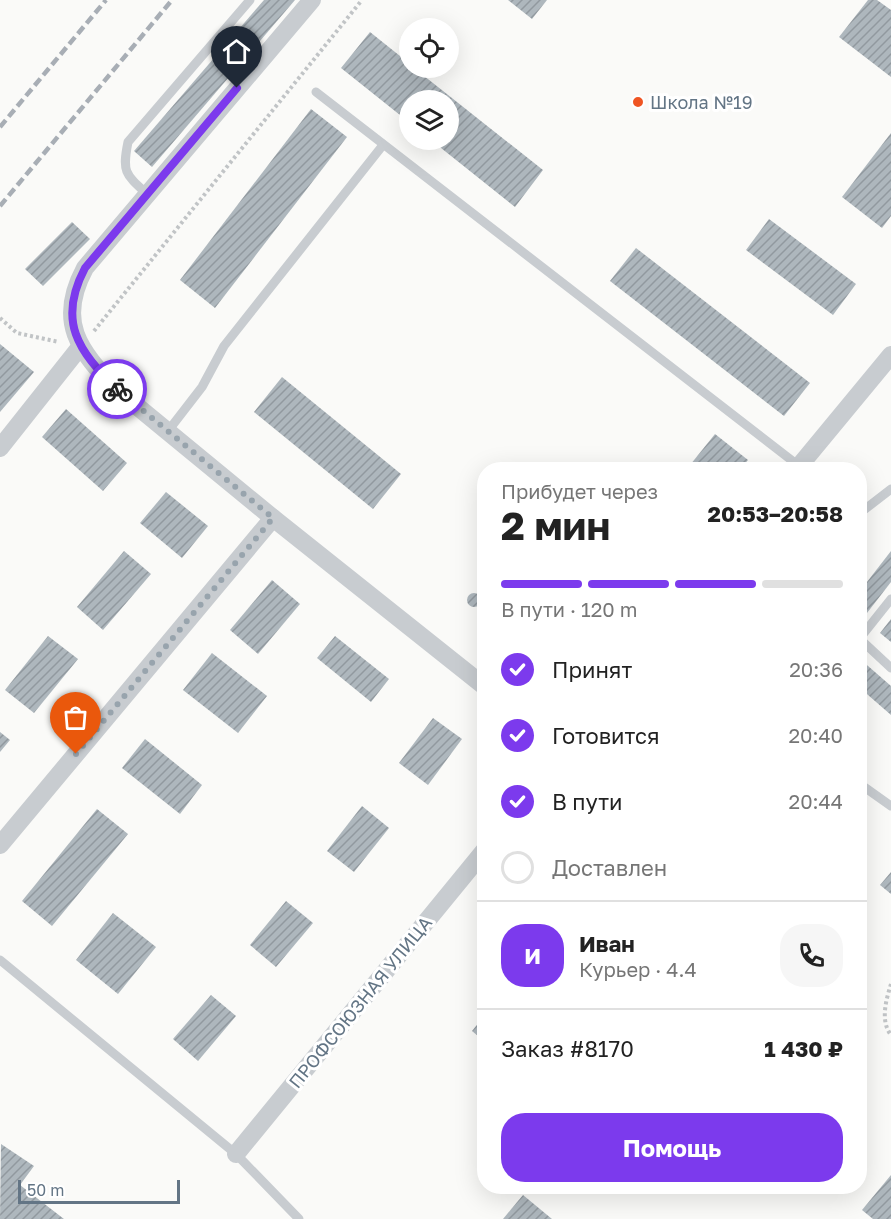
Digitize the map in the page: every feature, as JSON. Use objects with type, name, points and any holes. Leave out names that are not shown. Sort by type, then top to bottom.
[{"type":"street","points":[[312,0],[85,268],[76,284],[72,303],[73,325],[80,347],[116,389],[477,680]]},
{"type":"street","points":[[0,448],[80,347]]},
{"type":"street","points":[[803,462],[891,355]]},
{"type":"street","points":[[0,845],[273,518]]},
{"type":"street","name":"ПРОФСОЮЗНАЯ УЛИЦА","points":[[236,1154],[477,859]]},
{"type":"lane","points":[[147,194],[127,176],[124,160],[128,142],[250,0]]},
{"type":"lane","points":[[316,92],[790,462]]},
{"type":"lane","points":[[168,431],[202,387],[224,346],[383,145]]},
{"type":"lane","points":[[867,508],[891,489]]},
{"type":"lane","points":[[867,630],[891,599]]},
{"type":"lane","points":[[867,646],[891,668]]},
{"type":"lane","points":[[867,789],[891,806]]},
{"type":"lane","points":[[0,960],[236,1154],[299,1219]]},
{"type":"path","points":[[0,318],[17,333],[80,347],[363,0]]},
{"type":"path","points":[[891,984],[886,999],[885,1020],[891,1035]]},
{"type":"building","points":[[264,0],[295,0],[152,167],[134,151]]},
{"type":"building","points":[[508,0],[547,0],[532,19]]},
{"type":"building","points":[[868,0],[877,0],[891,10],[891,77],[839,37]]},
{"type":"building","points":[[370,32],[399,55],[399,78],[427,78],[442,90],[399,90],[399,114],[341,68]]},
{"type":"building","points":[[459,104],[543,170],[515,207],[444,150],[459,150]]},
{"type":"building","points":[[311,109],[347,137],[215,308],[180,280]]},
{"type":"building","points":[[891,133],[891,216],[882,228],[842,197]]},
{"type":"building","points":[[769,219],[856,284],[833,315],[746,250]]},
{"type":"building","points":[[72,222],[90,239],[43,286],[25,269]]},
{"type":"building","points":[[636,248],[810,383],[784,416],[610,281]]},
{"type":"building","points":[[0,344],[34,372],[0,412]]},
{"type":"building","points":[[282,377],[401,474],[373,509],[254,412]]},
{"type":"building","points":[[66,409],[127,463],[103,491],[42,437]]},
{"type":"building","points":[[715,434],[748,460],[746,462],[692,462]]},
{"type":"building","points":[[166,492],[208,526],[182,558],[140,523]]},
{"type":"building","points":[[124,551],[151,574],[103,630],[77,607]]},
{"type":"building","points":[[891,551],[891,582],[867,613],[867,582]]},
{"type":"building","points":[[272,580],[300,604],[258,654],[230,630]]},
{"type":"building","points":[[477,593],[477,607],[471,607],[467,603],[467,597]]},
{"type":"building","points":[[891,619],[891,642],[880,633]]},
{"type":"building","points":[[48,636],[78,659],[34,713],[5,690]]},
{"type":"building","points":[[335,636],[389,679],[371,702],[317,658]]},
{"type":"building","points":[[212,653],[267,696],[238,733],[183,690]]},
{"type":"building","points":[[867,665],[891,686],[891,715],[867,694]]},
{"type":"building","points":[[433,718],[462,739],[428,785],[399,763]]},
{"type":"building","points":[[0,732],[10,740],[0,752]]},
{"type":"building","points":[[145,739],[202,785],[180,814],[122,768]]},
{"type":"building","points":[[362,806],[389,828],[354,872],[327,851]]},
{"type":"building","points":[[97,809],[128,834],[52,926],[22,901]]},
{"type":"building","points":[[891,872],[891,894],[880,885]]},
{"type":"building","points":[[286,901],[313,923],[276,967],[250,945]]},
{"type":"building","points":[[113,913],[156,947],[118,994],[76,960]]},
{"type":"building","points":[[211,995],[236,1016],[198,1061],[173,1039]]},
{"type":"building","points":[[477,1025],[477,1035],[472,1031]]},
{"type":"building","points":[[1,1144],[34,1166],[20,1185],[64,1219],[0,1219]]},
{"type":"building","points":[[891,1175],[891,1219],[873,1219],[862,1210]]},
{"type":"building","points":[[523,1195],[552,1219],[503,1219]]},
{"type":"railway","points":[[0,127],[106,0]]},
{"type":"railway","points":[[0,206],[172,0]]},
{"type":"way so far","points":[[76,754],[273,518],[117,389]]},
{"type":"place","name":"Школа №19","points":[[638,102]]},
{"type":"route","points":[[117,389],[80,347],[73,325],[72,303],[76,284],[85,268],[237,88]]}]
